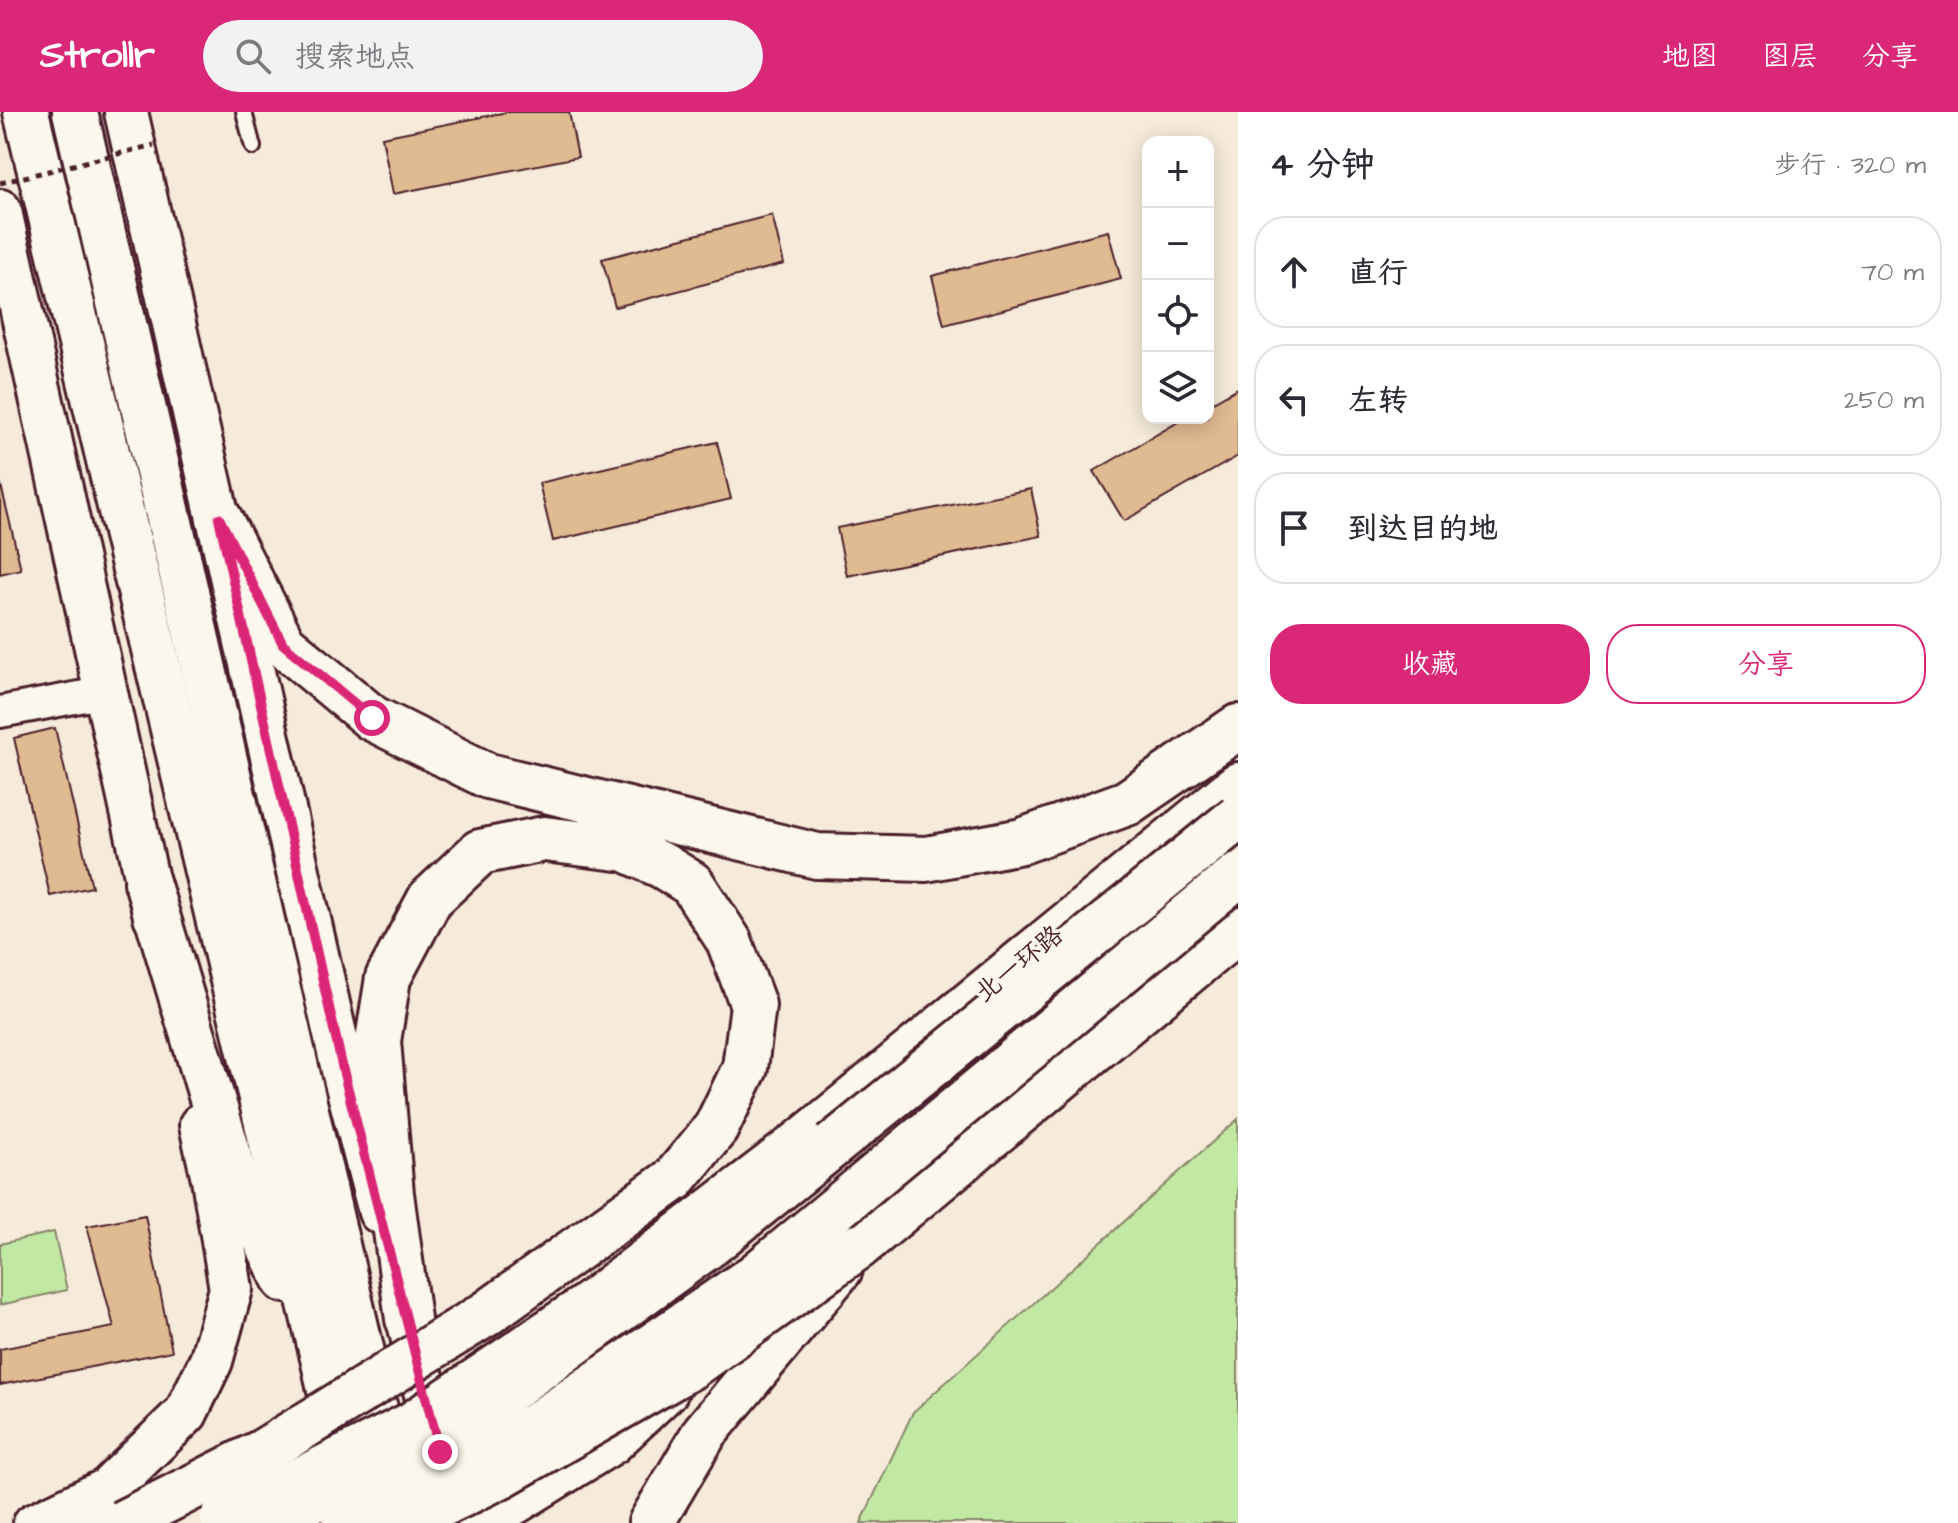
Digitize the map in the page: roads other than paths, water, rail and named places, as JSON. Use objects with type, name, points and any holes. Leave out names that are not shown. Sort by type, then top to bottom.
[{"type":"main road","points":[[26,112],[324,1362],[359,1523]]},
{"type":"main road","points":[[75,112],[403,1523],[502,1475],[690,1367],[858,1247],[1238,930]]},
{"type":"main road","points":[[126,112],[341,1059],[408,1319],[454,1523]]},
{"type":"main road","points":[[0,211],[18,314],[106,692],[213,1179],[231,1289],[211,1361],[186,1413],[117,1504]]},
{"type":"main road","points":[[219,518],[283,644],[372,718],[488,776],[817,856],[926,859],[1022,841],[1127,803],[1238,727]]},
{"type":"main road","name":"北一环路","points":[[217,1521],[411,1425],[587,1306],[801,1142],[1238,785]]},
{"type":"main road","points":[[272,1523],[509,1390],[711,1244],[1238,817]]},
{"type":"main road","points":[[82,1523],[117,1504],[264,1451],[486,1314],[674,1179],[716,1128],[745,1068],[753,1005],[729,941],[692,884],[663,866],[626,849],[544,839],[480,852],[430,899],[388,978],[378,1041],[391,1194],[408,1319]]},
{"type":"main road","points":[[345,1523],[536,1425],[755,1276],[1238,875]]},
{"type":"main road","points":[[147,882],[234,1172],[324,1362]]},
{"type":"main road","points":[[651,1523],[705,1432],[858,1247]]},
{"type":"main road","points":[[480,1523],[611,1442],[690,1367]]},
{"type":"main road","points":[[440,1452],[473,1523]]},
{"type":"street","points":[[0,712],[106,692]]},
{"type":"street","points":[[33,1523],[117,1504]]},
{"type":"lane","points":[[244,112],[253,147]]}]
